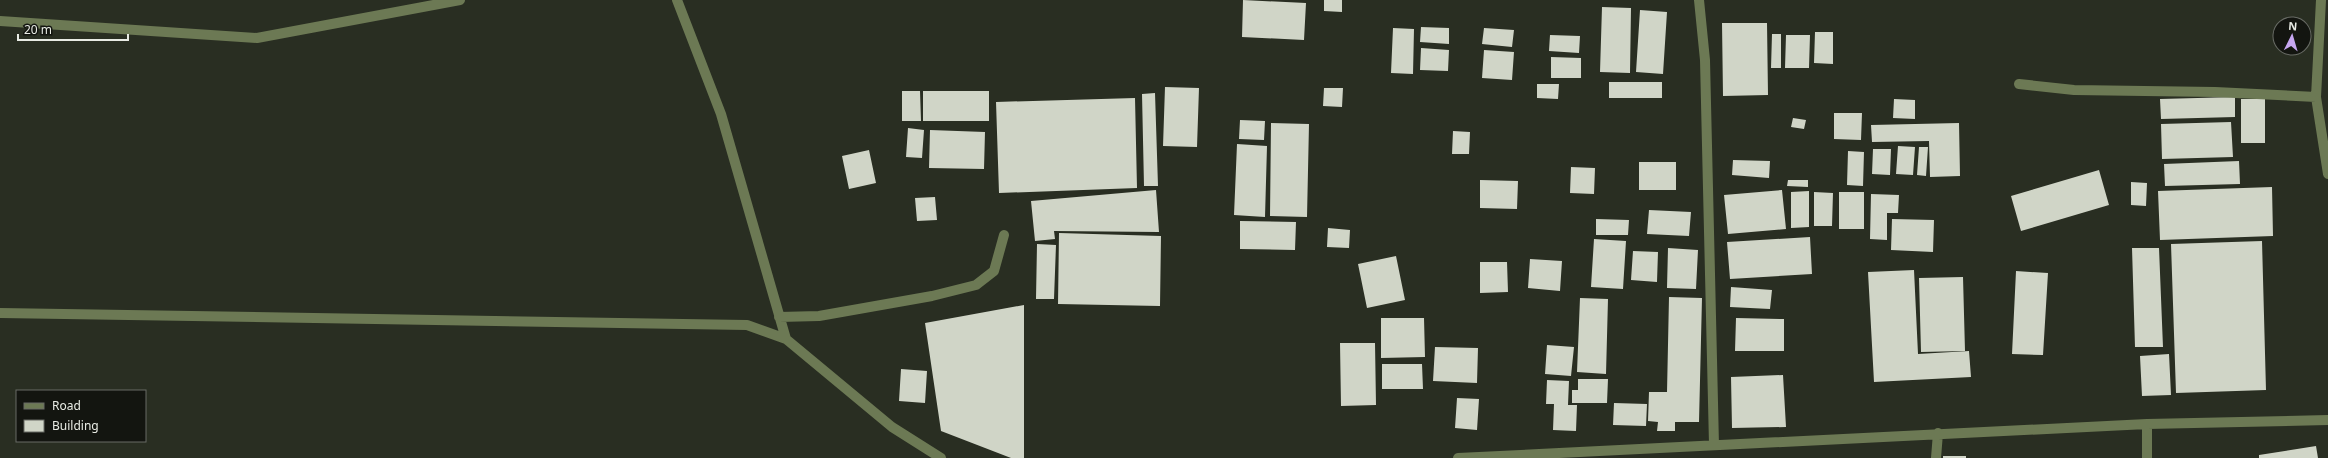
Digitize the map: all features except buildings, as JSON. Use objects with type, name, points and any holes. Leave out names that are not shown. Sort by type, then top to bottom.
[{"type":"street","points":[[0,21],[257,38],[460,0]]},
{"type":"street","points":[[677,0],[720,114],[786,339]]},
{"type":"street","points":[[1699,0],[1705,60],[1714,445]]},
{"type":"street","points":[[2321,0],[2316,98],[2328,174]]},
{"type":"street","points":[[2019,84],[2074,90],[2215,92],[2316,98]]},
{"type":"street","points":[[779,317],[819,316],[932,296],[976,285],[994,271],[1004,235]]},
{"type":"street","points":[[0,313],[747,325],[786,339],[892,427],[941,458]]},
{"type":"street","points":[[1458,458],[1938,433],[2147,424],[2328,420]]},
{"type":"street","points":[[2147,424],[2147,458]]},
{"type":"street","points":[[1936,458],[1938,433]]}]
